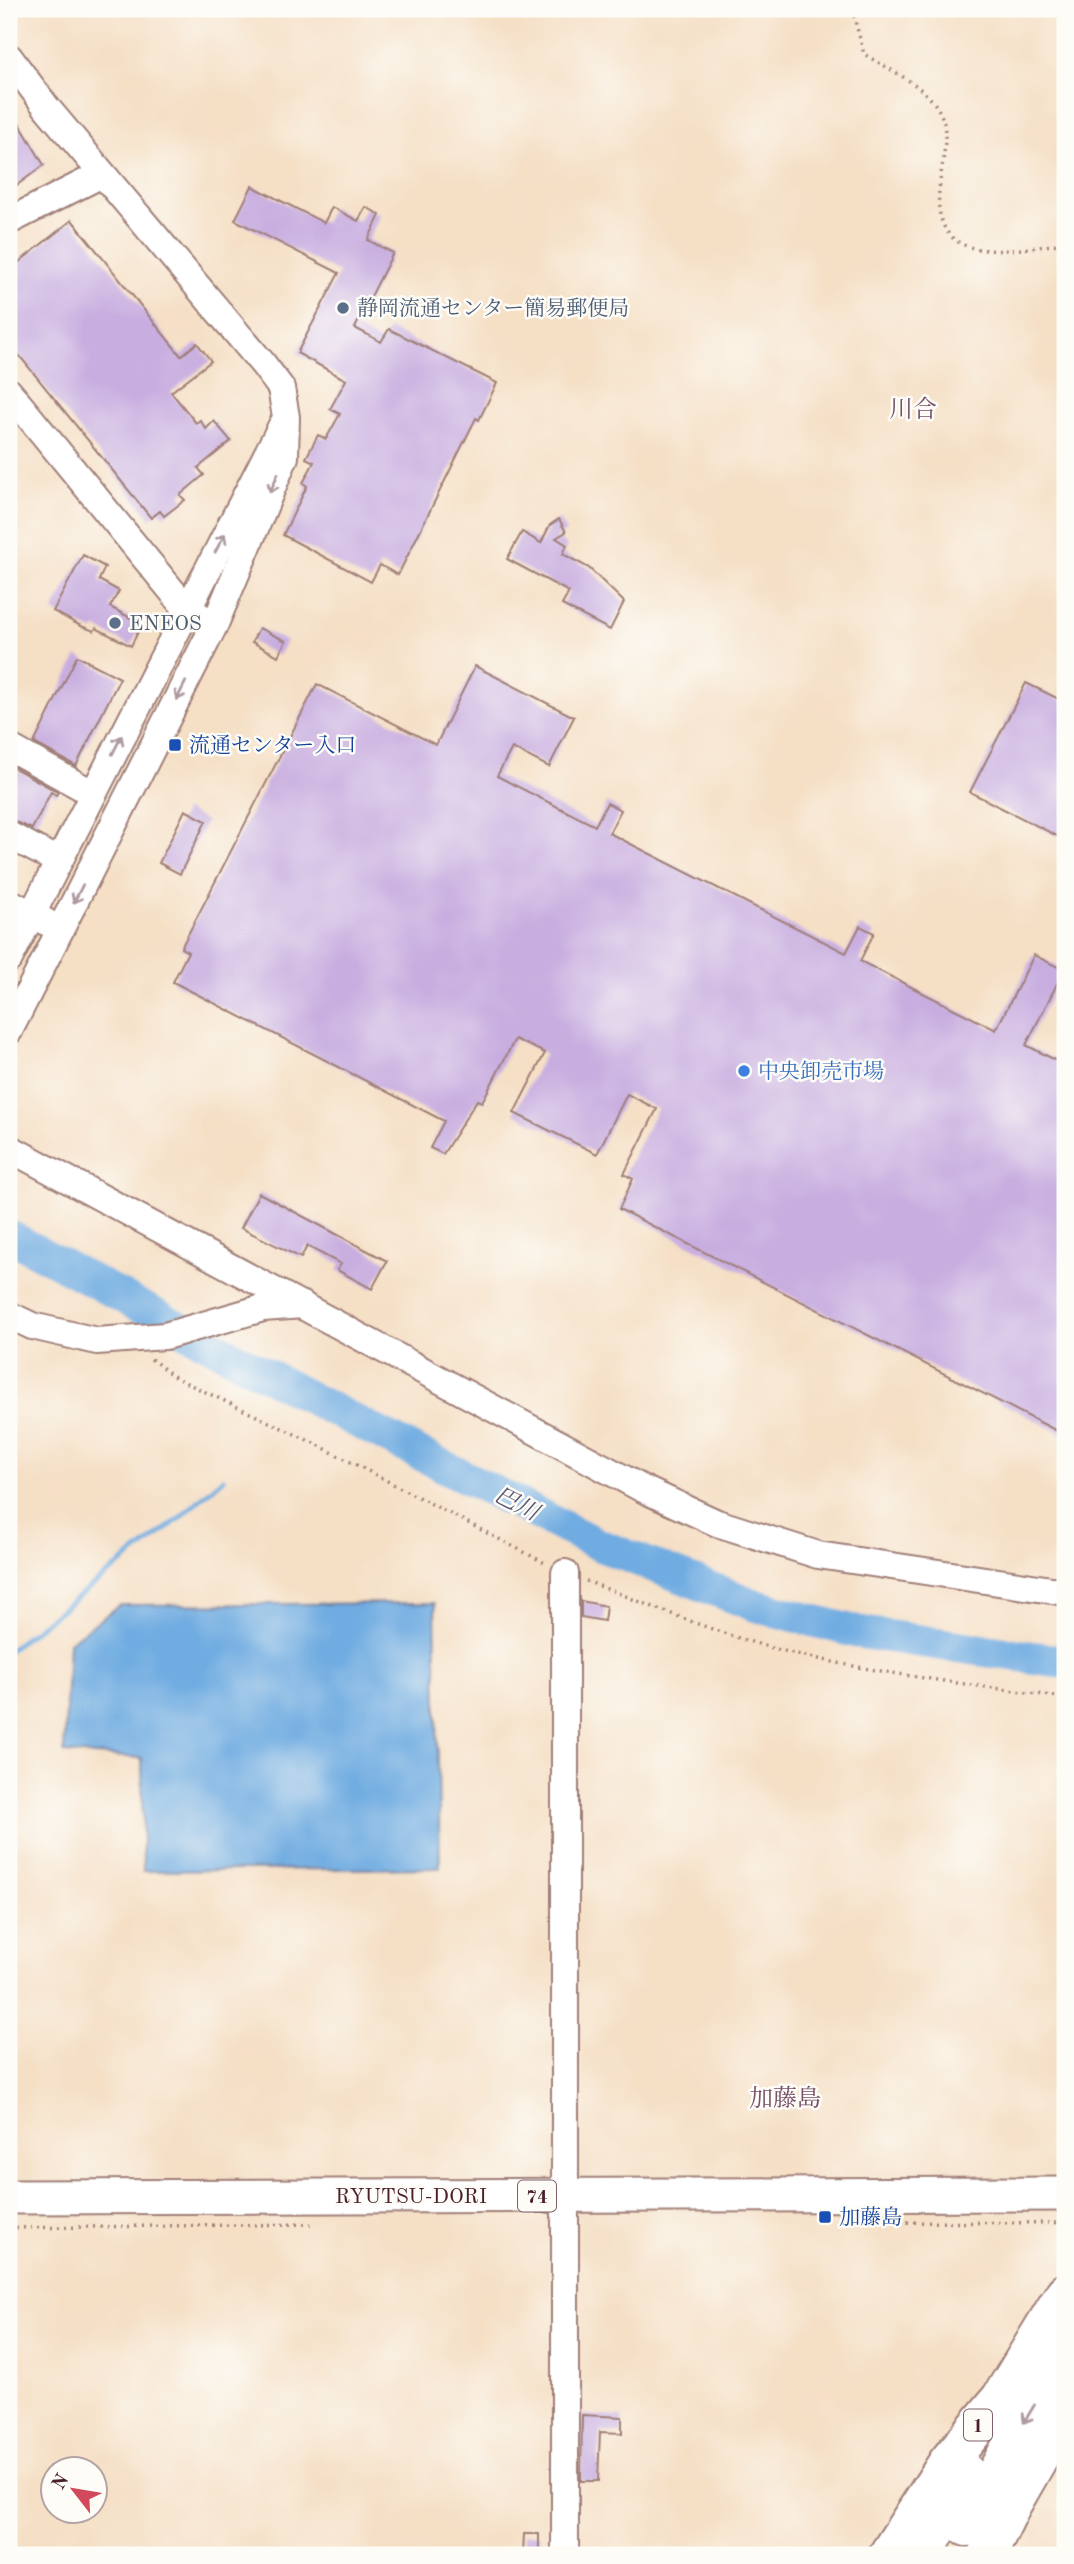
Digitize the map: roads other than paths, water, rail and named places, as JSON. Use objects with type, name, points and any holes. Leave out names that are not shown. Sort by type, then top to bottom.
[{"type":"highway","name":"1","points":[[912,2555],[1001,2398],[1065,2293]]},
{"type":"highway","name":"1","points":[[924,2555],[965,2473],[1065,2304]]},
{"type":"highway","name":"1","points":[[954,2555],[1029,2413],[1065,2356]]},
{"type":"highway","name":"1","points":[[888,2555],[948,2462],[1001,2398]]},
{"type":"highway","points":[[987,2555],[1065,2411]]},
{"type":"highway","points":[[998,2555],[1045,2446]]},
{"type":"main road","name":"RYUTSU-DORI","points":[[9,2197],[1065,2194]]},
{"type":"street","points":[[9,57],[102,174],[263,363],[281,388],[286,417],[285,457],[215,624],[9,1031]]},
{"type":"street","points":[[9,221],[102,174]]},
{"type":"street","points":[[9,392],[186,608],[215,624]]},
{"type":"street","points":[[9,959],[20,908],[58,862],[286,417]]},
{"type":"street","points":[[9,747],[93,793]]},
{"type":"street","points":[[9,835],[58,862]]},
{"type":"street","points":[[20,908],[60,929]]},
{"type":"street","points":[[9,1148],[643,1489],[717,1523],[818,1555],[1065,1592]]},
{"type":"street","points":[[9,1315],[70,1337],[97,1341],[165,1336],[263,1308],[304,1305]]},
{"type":"street","points":[[565,1573],[565,2555]]},
{"type":"water","points":[[435,1603],[440,1868],[143,1871],[142,1758],[64,1753],[69,1642],[120,1605]]},
{"type":"waterway","name":"巴川","points":[[9,1236],[312,1399],[599,1545],[757,1606],[857,1632],[1065,1662]]},
{"type":"waterway","points":[[9,1650],[175,1522],[223,1479]]},
{"type":"place","name":"静岡流通センター簡易郵便局","points":[[343,308]]},
{"type":"place","name":"ENEOS","points":[[115,623]]},
{"type":"place","name":"流通センター入口","points":[[175,745]]},
{"type":"place","name":"中央卸売市場","points":[[744,1071]]},
{"type":"place","name":"加藤島","points":[[825,2217]]},
{"type":"district","name":"川合","points":[[913,409]]},
{"type":"district","name":"加藤島","points":[[785,2098]]}]
